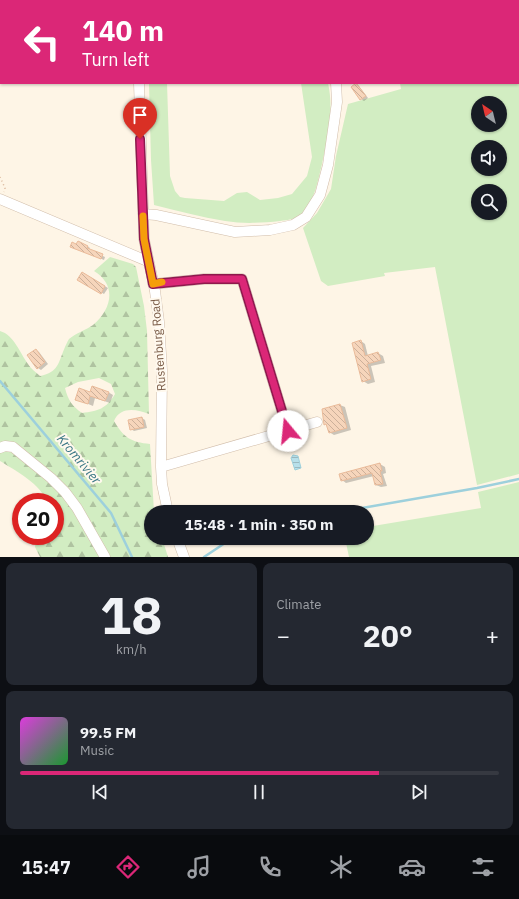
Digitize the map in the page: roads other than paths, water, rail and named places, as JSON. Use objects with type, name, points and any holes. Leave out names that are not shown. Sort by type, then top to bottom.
[{"type":"street","name":"Rustenburg Road","points":[[139,84],[144,239],[159,322],[162,371],[161,467],[162,484],[166,505]]},
{"type":"street","points":[[143,214],[156,215],[235,232],[270,230],[293,225],[306,217],[320,195],[328,165],[337,102],[336,84]]},
{"type":"street","points":[[2,196],[147,261]]},
{"type":"street","points":[[153,284],[204,279],[242,279],[288,431]]},
{"type":"street","points":[[161,467],[317,422]]},
{"type":"street","points":[[0,448],[5,446],[13,447],[51,478],[65,492],[77,508],[105,557]]},
{"type":"street","points":[[180,545],[184,557]]},
{"type":"water","points":[[293,455],[298,456],[301,468],[295,470],[291,458]]},
{"type":"waterway","name":"Kromrivier","points":[[0,381],[111,513],[132,557]]},
{"type":"waterway","points":[[374,506],[519,479]]},
{"type":"waterway","points":[[204,557],[222,545]]}]
